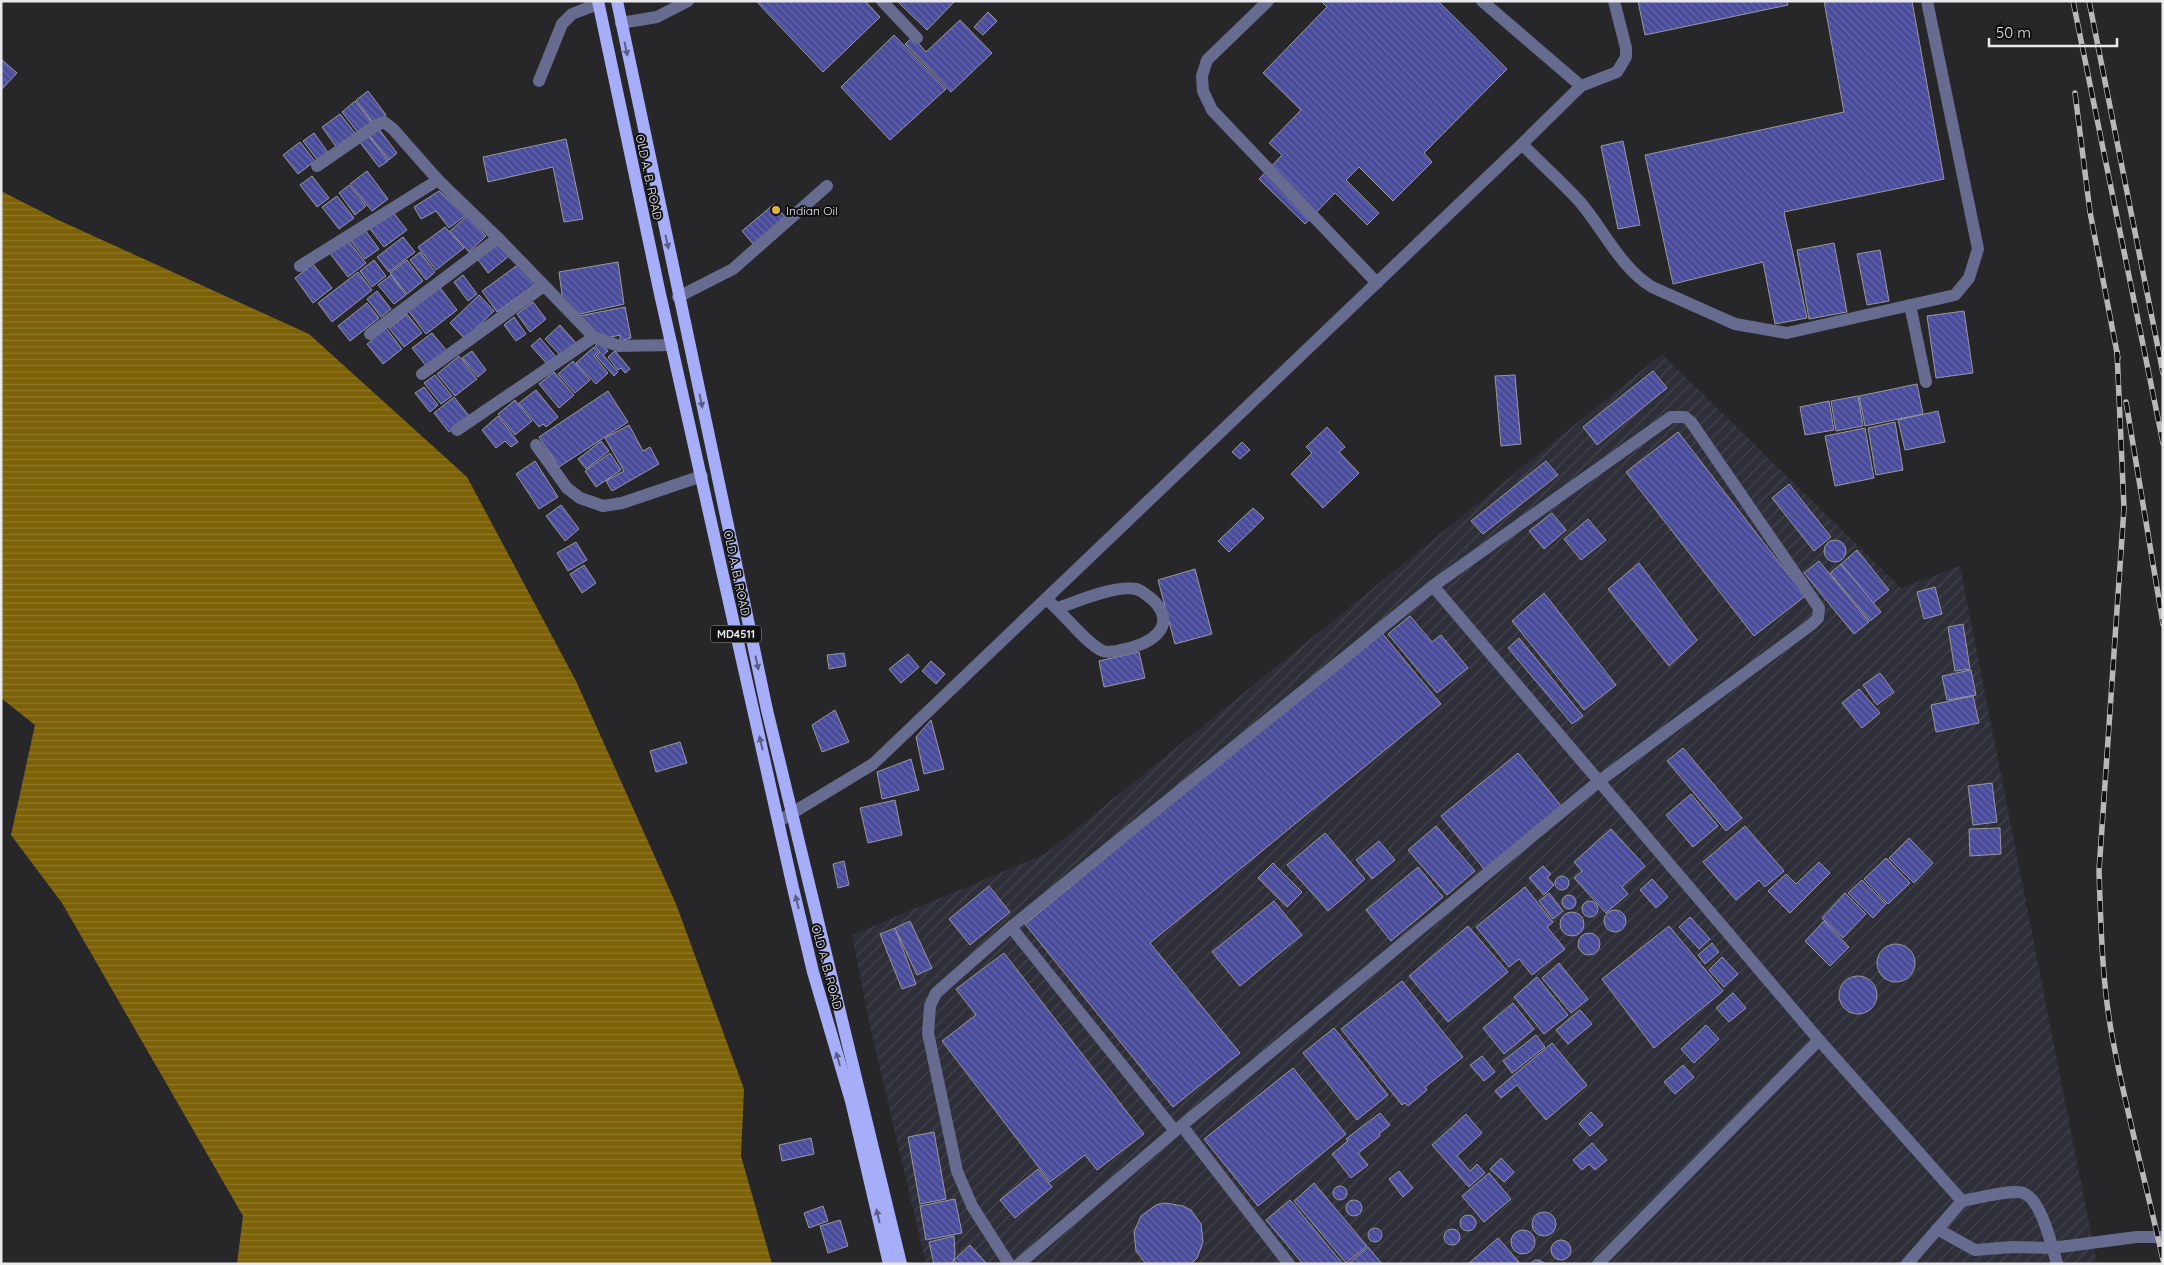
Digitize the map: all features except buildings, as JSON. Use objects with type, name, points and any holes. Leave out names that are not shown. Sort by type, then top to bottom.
[{"type":"main road","name":"OLD A. B. ROAD","points":[[617,1],[678,297],[767,710],[901,1264]]},
{"type":"main road","name":"OLD A. B. ROAD","points":[[598,3],[672,345],[813,972],[850,1101],[889,1264]]},
{"type":"street","points":[[621,23],[657,17],[688,1]]},
{"type":"street","points":[[882,1],[917,38]]},
{"type":"street","points":[[1268,1],[1207,60],[1202,76],[1203,91],[1212,110],[1377,283]]},
{"type":"street","points":[[1482,1],[1581,86]]},
{"type":"street","points":[[779,820],[872,764],[1581,86],[1617,72],[1626,56],[1626,48],[1614,1]]},
{"type":"street","points":[[1522,144],[1579,201],[1599,226],[1626,266],[1640,280],[1735,324],[1787,333],[1955,295],[1969,278],[1978,249],[1927,1]]},
{"type":"street","points":[[539,81],[562,24],[572,14],[598,3]]},
{"type":"street","points":[[317,166],[375,126],[384,122],[393,129],[438,180],[498,238],[594,337],[619,346],[672,345]]},
{"type":"street","points":[[300,266],[438,180]]},
{"type":"street","points":[[678,297],[733,269],[827,186]]},
{"type":"street","points":[[370,334],[498,238]]},
{"type":"street","points":[[422,374],[544,286]]},
{"type":"street","points":[[1910,305],[1926,382]]},
{"type":"street","points":[[457,430],[594,337]]},
{"type":"street","points":[[1009,1264],[972,1206],[957,1171],[928,1033],[930,1006],[936,993],[1011,927],[1433,586],[1671,417],[1684,417],[1692,422],[1812,597],[1819,608],[1818,618],[1598,782],[1018,1264]]},
{"type":"street","points":[[536,445],[567,488],[580,498],[603,506],[622,504],[702,476]]},
{"type":"street","points":[[1433,586],[1598,782],[1820,1040],[1962,1201]]},
{"type":"street","points":[[1046,599],[1058,608],[1096,648],[1106,652],[1148,642],[1160,630],[1164,621],[1161,610],[1154,600],[1137,589],[1101,592],[1058,608]]},
{"type":"street","points":[[1011,927],[1289,1264]]},
{"type":"street","points":[[1598,1264],[1820,1040]]},
{"type":"street","points":[[1907,1264],[1962,1201],[2022,1192],[2032,1198],[2040,1213],[2057,1264]]},
{"type":"street","points":[[1937,1229],[1976,1250],[2012,1247],[2052,1248],[2137,1237],[2163,1237]]},
{"type":"shaded area","points":[[1,191],[56,219],[309,334],[467,477],[576,681],[676,904],[744,1089],[741,1156],[772,1264],[237,1264],[243,1216],[62,903],[11,835],[35,725],[1,698]]},
{"type":"shaded area","points":[[1662,354],[1901,588],[1960,566],[2097,1264],[926,1264],[870,1026],[852,935],[1045,854]]},
{"type":"railway","points":[[2073,1],[2163,443]]},
{"type":"railway","points":[[2089,1],[2163,373]]},
{"type":"railway","points":[[2075,93],[2090,212],[2118,358]]},
{"type":"railway","points":[[2117,352],[2124,508],[2099,871],[2101,935],[2106,999],[2113,1041],[2124,1096],[2163,1260]]},
{"type":"railway","points":[[2126,402],[2163,624]]},
{"type":"place","name":"Indian Oil","points":[[776,210]]}]
